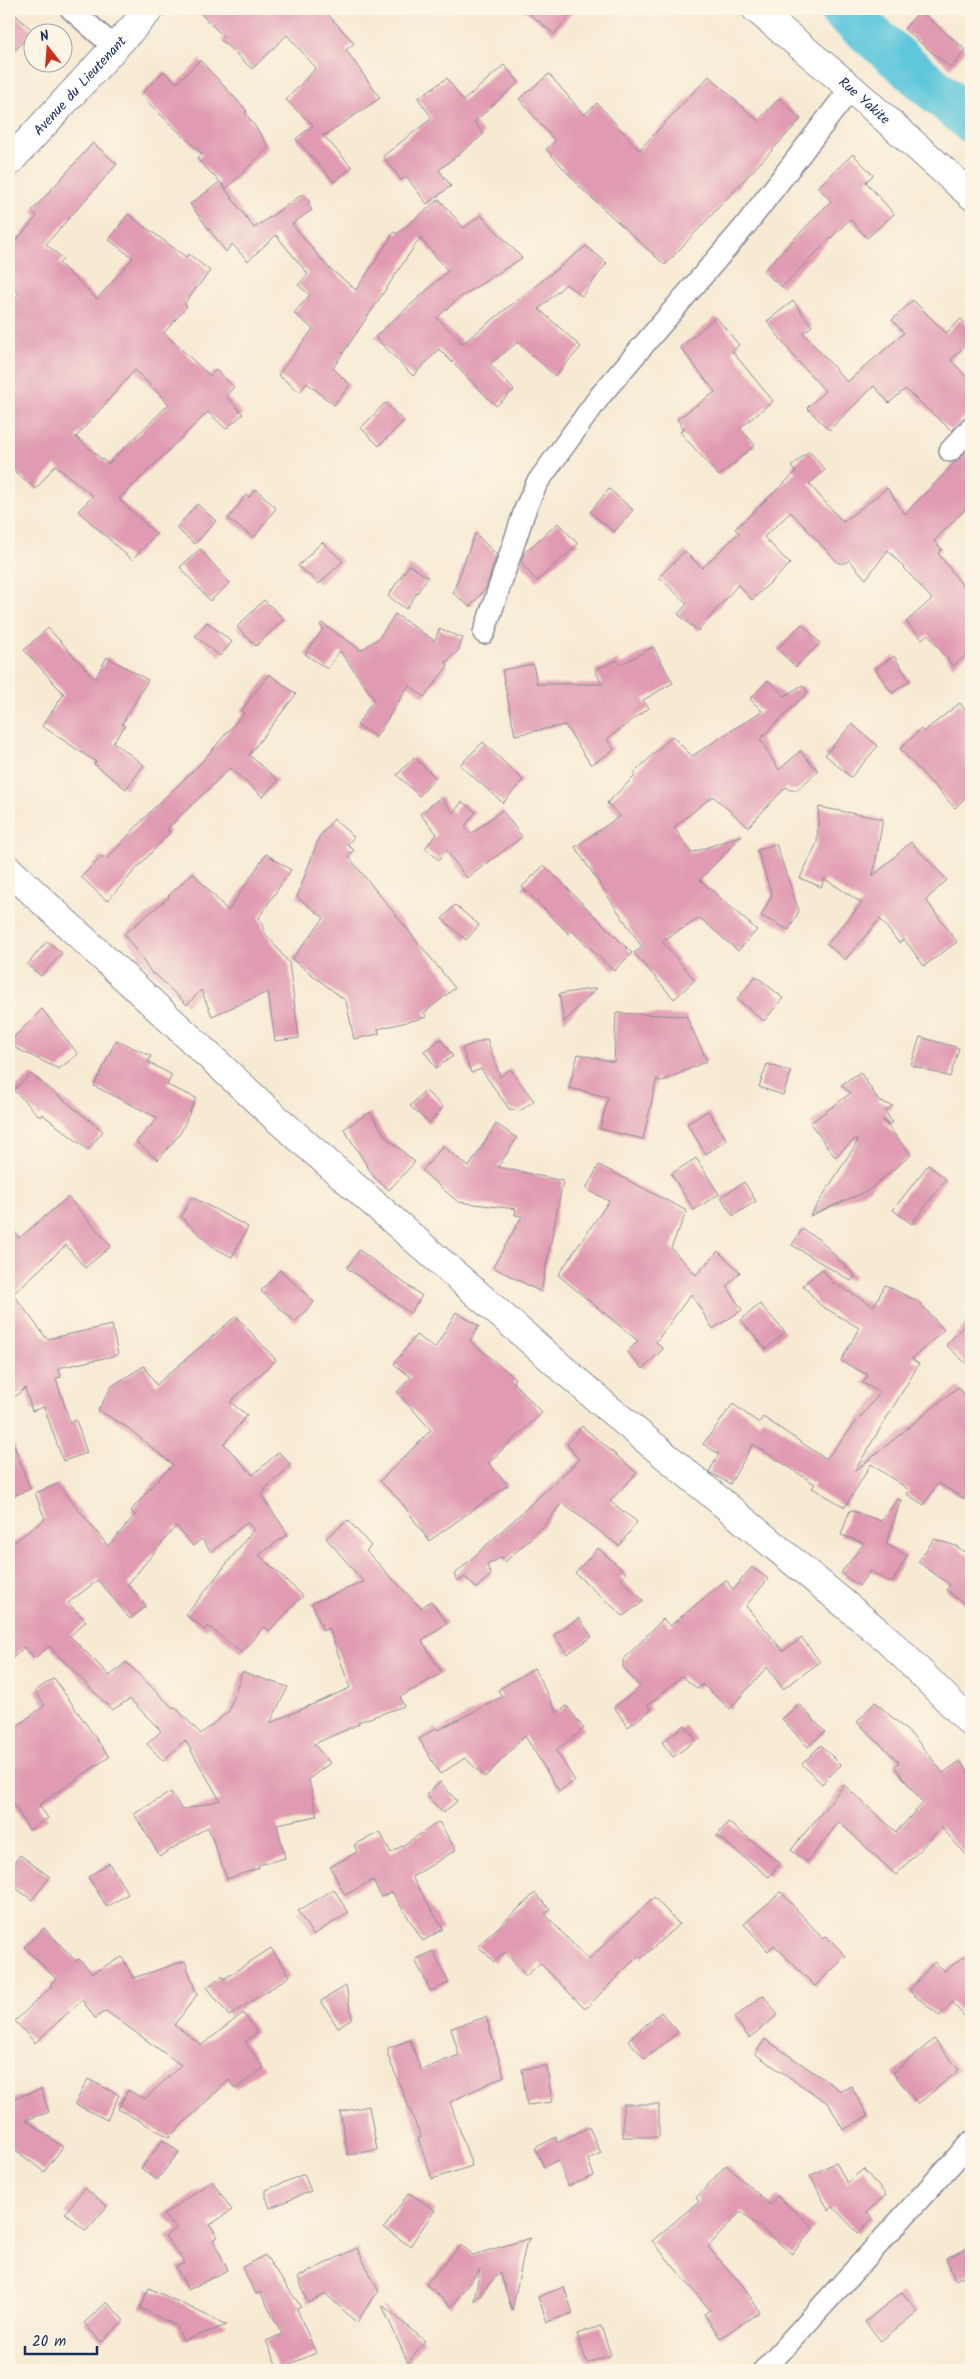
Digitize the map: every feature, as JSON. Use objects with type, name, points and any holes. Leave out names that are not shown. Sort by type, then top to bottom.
[{"type":"street","points":[[70,9],[115,48]]},
{"type":"street","name":"Avenue du Lieutenant","points":[[9,162],[150,9]]},
{"type":"street","name":"Rue Yakite","points":[[756,9],[851,88],[971,195]]},
{"type":"street","points":[[484,633],[526,507],[537,483],[600,396],[745,226],[851,88]]},
{"type":"street","points":[[950,451],[971,428]]},
{"type":"street","points":[[9,870],[275,1117],[603,1404],[888,1640],[971,1723]]},
{"type":"street","points":[[764,2370],[971,2142]]},
{"type":"building","points":[[9,9],[23,22],[22,43],[9,57]]},
{"type":"building","points":[[196,9],[323,9],[354,43],[346,50],[380,98],[324,136],[322,134],[352,167],[334,182],[296,139],[313,125],[286,100],[316,68],[287,35],[252,69],[221,40],[224,37]]},
{"type":"building","points":[[523,9],[575,9],[554,34]]},
{"type":"building","points":[[920,11],[966,50],[951,68],[904,29]]},
{"type":"building","points":[[200,60],[247,111],[245,112],[269,147],[226,189],[221,183],[254,228],[303,194],[310,202],[308,204],[312,210],[292,224],[327,266],[356,290],[394,232],[397,234],[439,199],[464,228],[481,215],[522,258],[459,298],[437,318],[463,343],[586,246],[607,263],[582,296],[566,284],[539,309],[581,347],[555,376],[518,342],[490,364],[514,390],[496,406],[439,349],[413,376],[375,337],[448,271],[420,238],[333,368],[350,385],[334,405],[307,383],[300,392],[278,375],[313,329],[294,313],[310,295],[298,285],[308,274],[276,235],[248,261],[232,244],[226,252],[190,204],[220,182],[197,159],[202,154],[140,95],[164,71],[177,83]]},
{"type":"building","points":[[504,65],[519,82],[474,122],[484,134],[439,170],[451,186],[427,204],[406,176],[401,180],[383,156],[432,118],[418,98],[447,78],[463,101]]},
{"type":"building","points":[[549,74],[584,115],[597,103],[639,150],[709,76],[758,121],[779,98],[801,119],[665,265],[584,191],[546,149],[555,141],[519,99]]},
{"type":"building","points":[[93,143],[117,164],[46,244],[63,259],[59,263],[97,299],[133,258],[109,240],[128,214],[186,257],[189,254],[210,271],[184,304],[187,306],[164,333],[210,376],[216,370],[234,387],[226,396],[243,414],[226,429],[208,412],[119,499],[156,534],[132,560],[78,511],[93,496],[55,465],[36,489],[9,467],[9,304],[19,293],[9,285],[9,249],[37,216],[32,211]],"holes":[[[135,370],[169,404],[108,464],[76,437]]]},
{"type":"building","points":[[853,154],[873,175],[866,182],[894,214],[867,238],[850,219],[782,287],[763,271],[831,201],[818,187]]},
{"type":"building","points":[[913,300],[946,333],[961,319],[971,329],[971,339],[951,360],[971,382],[971,416],[962,419],[952,431],[905,389],[889,403],[874,386],[829,430],[807,408],[825,391],[795,358],[767,321],[793,301],[812,326],[803,333],[847,382],[904,333],[892,320]]},
{"type":"building","points":[[716,317],[739,345],[732,351],[773,401],[740,428],[755,445],[719,476],[680,432],[684,429],[677,419],[715,392],[680,347]]},
{"type":"building","points":[[385,403],[404,421],[379,446],[361,428]]},
{"type":"building","points":[[971,446],[971,503],[934,541],[942,549],[938,553],[971,597],[971,652],[953,666],[928,634],[922,639],[906,622],[932,599],[888,550],[866,579],[849,560],[845,563],[838,563],[791,512],[764,537],[790,564],[752,600],[738,585],[698,631],[678,614],[687,604],[659,577],[685,551],[702,568],[739,533],[735,529],[796,472],[791,467],[809,451],[825,470],[809,484],[843,522],[887,488],[905,514]]},
{"type":"building","points":[[256,489],[276,508],[254,538],[228,519],[246,495],[249,497]]},
{"type":"building","points":[[609,489],[633,510],[614,532],[590,512]]},
{"type":"building","points":[[197,504],[216,521],[195,544],[176,528]]},
{"type":"building","points":[[558,523],[578,544],[537,581],[521,563],[524,553]]},
{"type":"building","points":[[475,533],[497,555],[486,588],[470,607],[453,593]]},
{"type":"building","points":[[322,542],[343,561],[319,584],[298,566]]},
{"type":"building","points":[[200,549],[230,583],[210,601],[180,567]]},
{"type":"building","points":[[409,565],[428,577],[406,609],[388,596]]},
{"type":"building","points":[[264,600],[284,619],[256,646],[237,627]]},
{"type":"building","points":[[395,614],[435,641],[439,629],[463,638],[458,651],[446,662],[448,666],[424,697],[409,685],[376,737],[357,725],[374,699],[340,651],[327,669],[305,654],[323,629],[320,625],[322,623],[361,650],[379,638]]},
{"type":"building","points":[[207,622],[232,642],[220,656],[195,636]]},
{"type":"building","points":[[802,624],[820,643],[796,667],[777,649]]},
{"type":"building","points":[[48,628],[95,679],[107,657],[148,680],[122,724],[125,726],[113,742],[144,765],[126,789],[94,764],[96,762],[42,726],[64,694],[24,650]]},
{"type":"building","points":[[653,647],[673,683],[643,700],[649,708],[607,739],[614,750],[591,765],[565,725],[515,735],[502,670],[533,664],[537,684],[602,684],[595,670],[617,660],[620,665]]},
{"type":"building","points":[[894,656],[910,681],[892,693],[875,669]]},
{"type":"building","points":[[269,674],[296,694],[249,755],[278,780],[263,797],[230,768],[167,829],[170,832],[107,901],[81,877],[102,856],[106,860],[149,813],[200,764],[244,713],[241,711]]},
{"type":"building","points":[[768,680],[785,696],[802,685],[808,692],[760,739],[779,770],[800,751],[818,771],[797,790],[790,790],[786,787],[748,827],[713,796],[674,827],[691,853],[742,835],[700,880],[757,930],[738,951],[700,918],[662,941],[695,980],[674,999],[634,953],[642,947],[575,847],[620,816],[607,803],[635,776],[633,774],[672,736],[692,756],[762,711],[750,699]]},
{"type":"building","points":[[960,703],[971,718],[971,792],[955,808],[900,749],[921,729],[923,732]]},
{"type":"building","points":[[852,724],[878,746],[851,777],[825,755]]},
{"type":"building","points":[[483,742],[523,780],[503,803],[460,765]]},
{"type":"building","points":[[414,757],[436,778],[419,796],[397,775]]},
{"type":"building","points":[[441,797],[453,813],[462,802],[476,812],[465,826],[471,834],[502,810],[522,837],[467,878],[446,850],[439,860],[425,848],[437,834],[420,814]]},
{"type":"building","points":[[819,807],[883,819],[873,876],[911,842],[947,880],[926,900],[957,942],[924,966],[904,939],[899,943],[880,919],[845,960],[827,944],[862,903],[825,879],[821,887],[800,878],[817,843]]},
{"type":"building","points":[[334,819],[354,837],[347,845],[354,850],[348,856],[455,988],[424,1013],[427,1017],[378,1029],[379,1034],[354,1039],[346,1001],[292,959],[324,918],[297,897],[319,837]]},
{"type":"building","points":[[776,844],[799,911],[789,930],[761,916],[772,895],[757,850]]},
{"type":"building","points":[[266,854],[291,870],[259,917],[265,933],[289,963],[299,1038],[275,1041],[268,992],[212,1016],[201,990],[187,1005],[154,973],[153,975],[124,934],[169,897],[193,873],[228,911]]},
{"type":"building","points":[[544,865],[632,953],[614,971],[572,931],[569,934],[522,887]]},
{"type":"building","points":[[455,905],[479,925],[466,940],[442,919]]},
{"type":"building","points":[[47,941],[62,953],[41,976],[27,965]]},
{"type":"building","points":[[756,976],[783,998],[764,1021],[737,999]]},
{"type":"building","points":[[597,988],[564,1022],[559,994]]},
{"type":"building","points":[[42,1009],[78,1054],[59,1069],[9,1045],[9,1042]]},
{"type":"building","points":[[616,1013],[686,1016],[707,1061],[660,1082],[657,1078],[643,1139],[600,1129],[608,1097],[569,1088],[578,1054],[614,1062]]},
{"type":"building","points":[[920,1037],[959,1048],[950,1077],[911,1065]]},
{"type":"building","points":[[441,1039],[453,1056],[436,1068],[424,1051]]},
{"type":"building","points":[[487,1039],[500,1077],[510,1069],[534,1101],[520,1111],[509,1109],[481,1069],[471,1073],[462,1048]]},
{"type":"building","points":[[116,1040],[151,1056],[148,1062],[172,1075],[167,1085],[196,1098],[180,1134],[158,1160],[136,1142],[158,1118],[94,1086]]},
{"type":"building","points":[[767,1064],[791,1072],[783,1095],[759,1087]]},
{"type":"building","points":[[860,1072],[879,1101],[893,1106],[885,1111],[892,1122],[889,1125],[882,1119],[911,1155],[867,1191],[810,1216],[858,1141],[855,1139],[835,1157],[810,1123],[851,1093],[841,1085]]},
{"type":"building","points":[[31,1074],[103,1131],[88,1150],[42,1114],[40,1117],[14,1090]]},
{"type":"building","points":[[425,1090],[443,1107],[429,1123],[410,1106]]},
{"type":"building","points":[[708,1111],[727,1140],[706,1154],[687,1124]]},
{"type":"building","points":[[370,1112],[386,1137],[415,1162],[389,1190],[374,1177],[344,1129]]},
{"type":"building","points":[[496,1124],[517,1138],[498,1167],[563,1181],[541,1292],[493,1267],[522,1216],[515,1215],[516,1209],[458,1202],[422,1171],[443,1146],[469,1167]]},
{"type":"building","points":[[696,1158],[719,1194],[694,1210],[671,1174]]},
{"type":"building","points":[[599,1165],[687,1211],[671,1248],[696,1275],[718,1251],[740,1272],[727,1286],[742,1310],[713,1329],[691,1294],[656,1342],[663,1349],[643,1369],[627,1352],[638,1341],[558,1275],[609,1201],[586,1189]]},
{"type":"building","points":[[928,1165],[946,1179],[912,1224],[893,1210]]},
{"type":"building","points":[[744,1182],[756,1201],[733,1216],[721,1197]]},
{"type":"building","points":[[68,1197],[111,1246],[85,1268],[66,1245],[13,1294],[47,1339],[112,1325],[118,1355],[58,1368],[61,1377],[56,1378],[70,1423],[76,1420],[87,1453],[63,1461],[44,1407],[32,1411],[25,1388],[9,1402],[9,1226],[19,1238]]},
{"type":"building","points":[[192,1197],[248,1227],[232,1257],[213,1247],[181,1217]]},
{"type":"building","points":[[802,1229],[820,1240],[855,1276],[851,1281],[792,1245]]},
{"type":"building","points":[[359,1250],[422,1296],[410,1313],[347,1268]]},
{"type":"building","points":[[822,1269],[832,1282],[874,1306],[885,1285],[919,1302],[944,1330],[912,1359],[919,1364],[854,1472],[958,1387],[971,1403],[971,1503],[938,1483],[924,1505],[907,1494],[909,1490],[871,1464],[845,1507],[812,1488],[815,1484],[753,1444],[730,1484],[709,1472],[719,1454],[703,1444],[733,1404],[759,1423],[763,1417],[826,1459],[880,1393],[863,1383],[868,1375],[841,1361],[859,1328],[820,1305],[803,1285]]},
{"type":"building","points":[[280,1270],[314,1302],[295,1322],[261,1291]]},
{"type":"building","points":[[760,1304],[785,1332],[766,1349],[741,1320]]},
{"type":"building","points":[[456,1312],[479,1326],[470,1341],[515,1378],[513,1382],[542,1413],[488,1463],[508,1485],[429,1541],[402,1503],[380,1481],[431,1430],[397,1392],[411,1377],[394,1364],[416,1335],[435,1348]]},
{"type":"building","points":[[236,1316],[276,1360],[230,1402],[247,1415],[224,1444],[253,1475],[279,1452],[291,1465],[261,1495],[288,1534],[259,1555],[303,1596],[269,1631],[264,1626],[242,1653],[208,1626],[205,1630],[186,1615],[254,1529],[247,1523],[211,1552],[202,1539],[193,1546],[176,1526],[128,1584],[146,1606],[130,1619],[98,1580],[68,1603],[86,1621],[70,1636],[110,1676],[126,1662],[201,1734],[229,1711],[242,1672],[288,1687],[270,1723],[350,1688],[329,1628],[323,1631],[312,1603],[364,1582],[326,1538],[348,1520],[371,1546],[366,1551],[421,1608],[431,1601],[447,1623],[422,1641],[442,1673],[400,1697],[404,1706],[358,1722],[359,1724],[314,1744],[330,1763],[309,1779],[317,1816],[277,1824],[285,1858],[258,1865],[259,1868],[227,1879],[208,1827],[160,1856],[134,1814],[171,1792],[182,1810],[220,1800],[185,1740],[163,1761],[147,1744],[161,1731],[130,1699],[112,1710],[49,1646],[35,1658],[24,1647],[9,1662],[9,1546],[45,1519],[35,1493],[58,1484],[108,1546],[135,1515],[131,1511],[156,1481],[173,1465],[128,1428],[98,1410],[112,1386],[144,1366],[156,1385]]},
{"type":"building","points":[[971,1318],[971,1368],[946,1345]]},
{"type":"building","points":[[582,1426],[637,1473],[610,1501],[637,1522],[619,1546],[562,1503],[544,1526],[505,1562],[502,1557],[487,1565],[491,1575],[476,1588],[465,1577],[458,1581],[454,1575],[579,1460],[567,1444]]},
{"type":"building","points":[[11,1437],[30,1489],[9,1498],[9,1438]]},
{"type":"building","points":[[898,1499],[901,1500],[886,1544],[907,1556],[892,1583],[870,1571],[859,1586],[841,1573],[864,1543],[841,1535],[850,1510],[881,1521]]},
{"type":"building","points":[[934,1539],[956,1546],[971,1557],[971,1609],[946,1590],[950,1585],[918,1562]]},
{"type":"building","points":[[598,1548],[626,1573],[621,1579],[644,1601],[623,1616],[575,1573]]},
{"type":"building","points":[[752,1567],[768,1579],[746,1606],[783,1651],[802,1638],[820,1662],[783,1689],[767,1667],[730,1709],[702,1684],[698,1689],[682,1676],[648,1705],[651,1710],[628,1727],[614,1707],[640,1687],[623,1667],[623,1660],[663,1619],[670,1626],[726,1580],[733,1590]]},
{"type":"building","points":[[579,1618],[592,1637],[567,1654],[554,1635]]},
{"type":"building","points":[[534,1668],[557,1713],[567,1706],[584,1729],[556,1750],[575,1781],[559,1791],[525,1736],[485,1777],[465,1758],[440,1774],[419,1739],[436,1728],[438,1730],[502,1697],[498,1690]]},
{"type":"building","points":[[54,1678],[109,1757],[39,1805],[48,1818],[29,1830],[9,1796],[9,1732],[45,1705],[35,1691]]},
{"type":"building","points":[[875,1702],[916,1739],[943,1773],[960,1761],[971,1776],[971,1860],[941,1827],[896,1875],[839,1822],[807,1862],[791,1850],[844,1785],[896,1832],[923,1803],[894,1766],[899,1762],[857,1722]]},
{"type":"building","points":[[799,1704],[825,1732],[808,1747],[782,1719]]},
{"type":"building","points":[[685,1725],[696,1740],[673,1757],[662,1742]]},
{"type":"building","points":[[821,1745],[841,1765],[822,1784],[802,1764]]},
{"type":"building","points":[[440,1782],[457,1801],[443,1813],[426,1795]]},
{"type":"building","points":[[439,1822],[456,1850],[412,1877],[443,1929],[423,1941],[392,1892],[381,1897],[373,1880],[345,1895],[330,1867],[357,1852],[354,1845],[380,1832],[391,1853]]},
{"type":"building","points":[[728,1822],[780,1863],[769,1877],[717,1836]]},
{"type":"building","points":[[20,1855],[50,1877],[32,1900],[9,1883],[9,1869]]},
{"type":"building","points":[[109,1863],[128,1894],[107,1907],[88,1877]]},
{"type":"building","points":[[334,1889],[348,1913],[313,1935],[298,1911]]},
{"type":"building","points":[[781,1892],[823,1939],[826,1936],[846,1956],[815,1986],[774,1945],[768,1951],[744,1924]]},
{"type":"building","points":[[535,1893],[550,1910],[545,1914],[588,1960],[654,1897],[679,1924],[642,1958],[639,1955],[585,2009],[540,1963],[526,1976],[505,1952],[494,1962],[478,1946]]},
{"type":"building","points":[[44,1928],[76,1961],[79,1959],[92,1973],[122,1957],[133,1978],[185,1961],[197,1995],[174,2025],[202,2045],[243,2013],[257,2032],[245,2042],[264,2068],[235,2089],[229,2080],[169,2137],[118,2109],[128,2090],[145,2099],[181,2065],[106,2011],[95,2018],[82,2000],[35,2043],[15,2021],[52,1986],[50,1985],[56,1979],[24,1947]]},
{"type":"building","points":[[271,1948],[290,1976],[229,2016],[207,1987],[222,1976],[224,1979]]},
{"type":"building","points":[[433,1951],[449,1983],[431,1991],[415,1960]]},
{"type":"building","points":[[971,1951],[971,2024],[952,2002],[940,2016],[909,1991],[934,1962],[945,1971]]},
{"type":"building","points":[[346,1986],[352,2019],[338,2028],[321,2001]]},
{"type":"building","points":[[763,1995],[778,2015],[749,2038],[734,2018]]},
{"type":"building","points":[[661,2012],[678,2032],[645,2059],[628,2040]]},
{"type":"building","points":[[486,2017],[504,2076],[450,2102],[472,2166],[432,2179],[418,2138],[421,2137],[388,2056],[388,2048],[410,2040],[421,2070],[459,2055],[451,2028]]},
{"type":"building","points":[[765,2039],[841,2091],[851,2086],[868,2116],[843,2130],[829,2104],[755,2054]]},
{"type":"building","points":[[934,2039],[959,2070],[918,2104],[893,2073]]},
{"type":"building","points":[[547,2066],[552,2102],[527,2105],[522,2069]]},
{"type":"building","points":[[88,2079],[119,2095],[107,2120],[75,2104]]},
{"type":"building","points":[[41,2089],[49,2112],[26,2120],[63,2147],[44,2172],[9,2145],[9,2100]]},
{"type":"building","points":[[623,2104],[659,2104],[659,2137],[623,2137]]},
{"type":"building","points":[[369,2106],[377,2150],[348,2155],[340,2112]]},
{"type":"building","points":[[589,2127],[601,2153],[588,2159],[594,2176],[568,2186],[558,2160],[544,2167],[535,2148],[556,2137],[557,2143]]},
{"type":"building","points":[[163,2140],[179,2152],[157,2180],[141,2168]]},
{"type":"building","points":[[836,2162],[847,2183],[863,2169],[886,2195],[867,2212],[873,2218],[858,2233],[833,2207],[829,2211],[810,2176]]},
{"type":"building","points":[[726,2165],[770,2205],[777,2196],[814,2228],[792,2254],[741,2211],[708,2247],[744,2287],[760,2312],[720,2338],[704,2314],[710,2310],[652,2241],[699,2201],[696,2198]]},
{"type":"building","points":[[304,2174],[311,2191],[270,2208],[266,2197],[266,2190]]},
{"type":"building","points":[[212,2181],[232,2210],[210,2225],[218,2237],[213,2240],[228,2270],[188,2290],[176,2267],[185,2263],[165,2236],[177,2228],[163,2215]]},
{"type":"building","points":[[85,2188],[107,2206],[86,2231],[65,2213]]},
{"type":"building","points":[[409,2193],[435,2210],[410,2246],[384,2228]]},
{"type":"building","points":[[531,2238],[526,2244],[512,2311],[500,2272],[474,2301],[480,2269],[451,2307],[426,2284],[461,2245],[473,2255]]},
{"type":"building","points":[[971,2247],[971,2273],[955,2280],[946,2258]]},
{"type":"building","points":[[357,2248],[379,2292],[373,2297],[357,2323],[326,2294],[308,2303],[298,2277]]},
{"type":"building","points":[[265,2255],[301,2307],[297,2309],[316,2353],[278,2369],[266,2341],[282,2334],[260,2292],[256,2294],[242,2267]]},
{"type":"building","points":[[564,2287],[573,2313],[547,2322],[538,2297]]},
{"type":"building","points":[[149,2288],[227,2325],[183,2341],[177,2326],[140,2308]]},
{"type":"building","points":[[902,2292],[918,2311],[881,2341],[865,2322]]},
{"type":"building","points":[[107,2302],[124,2321],[101,2342],[84,2323]]},
{"type":"building","points":[[382,2305],[425,2341],[408,2363]]},
{"type":"building","points":[[601,2326],[611,2355],[587,2363],[577,2334]]},
{"type":"waterway","points":[[841,9],[971,121]]}]
